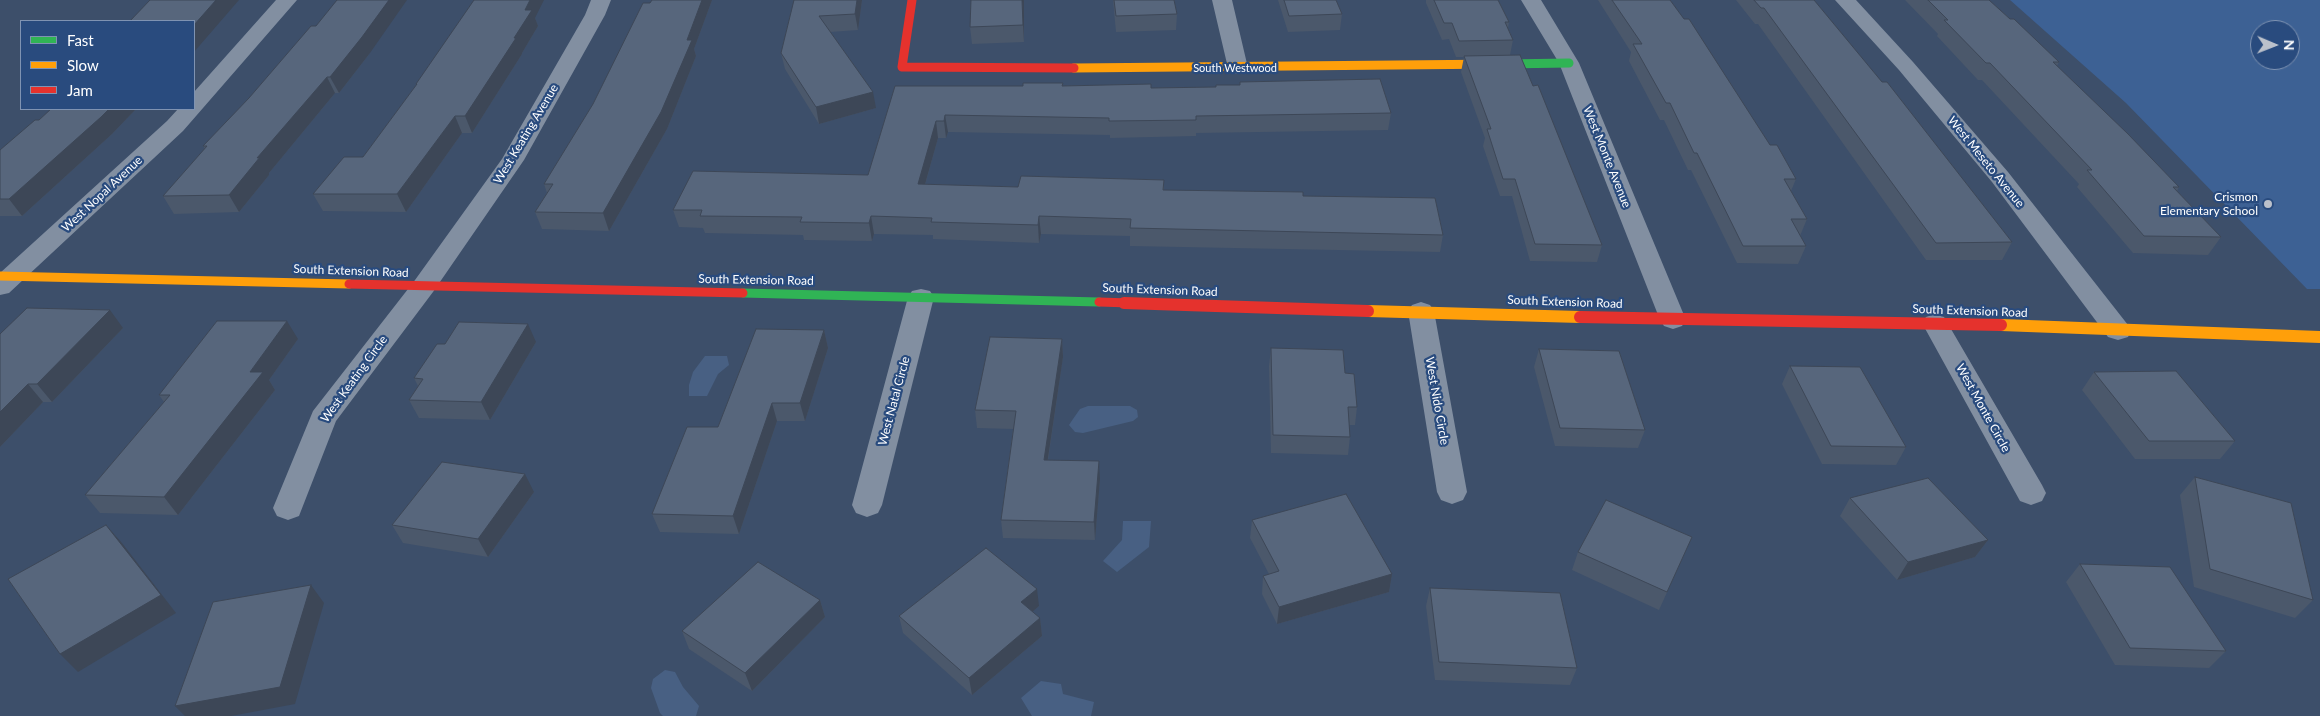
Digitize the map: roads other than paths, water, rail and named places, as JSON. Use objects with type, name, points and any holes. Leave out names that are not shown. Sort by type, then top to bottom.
[{"type":"street","points":[[195,103],[287,0]]},
{"type":"street","name":"West Keating Avenue","points":[[424,286],[513,160],[595,15],[600,0]]},
{"type":"street","name":"South Westwood","points":[[912,0],[902,67],[1238,68],[1569,63]]},
{"type":"street","points":[[1222,0],[1238,68]]},
{"type":"street","name":"West Monte Avenue","points":[[1531,0],[1569,63],[1673,320]]},
{"type":"street","name":"West Meseto Avenue","points":[[1845,0],[1906,66],[2000,177],[2118,331]]},
{"type":"street","name":"West Nopal Avenue","points":[[4,280],[175,126],[189,110]]},
{"type":"street","name":"South Extension Road","points":[[4,280],[424,286],[921,297],[1673,320],[1935,323],[2118,331],[2320,336]]},
{"type":"street","name":"West Keating Circle","points":[[288,508],[323,418],[424,286]]},
{"type":"street","name":"West Natal Circle","points":[[868,504],[921,297]]},
{"type":"street","name":"West Nido Circle","points":[[1421,311],[1452,492]]},
{"type":"street","name":"West Monte Circle","points":[[1935,323],[2031,493]]},
{"type":"place","name":"Crismon Elementary School","points":[[2268,204]]}]
